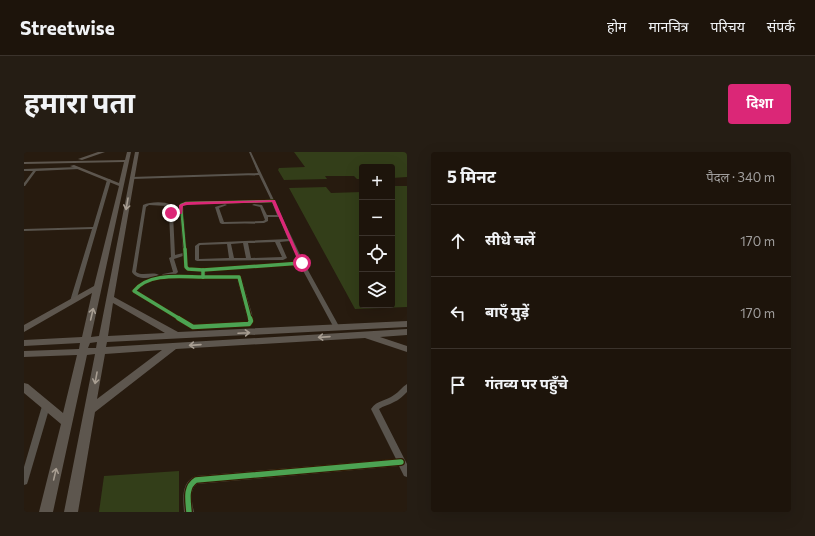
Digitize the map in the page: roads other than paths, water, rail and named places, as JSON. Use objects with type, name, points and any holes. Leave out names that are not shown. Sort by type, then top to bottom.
[{"type":"main road","points":[[24,168],[71,164],[103,152]]},
{"type":"main road","points":[[46,512],[129,152]]},
{"type":"main road","points":[[72,512],[137,152]]},
{"type":"main road","points":[[24,164],[126,163]]},
{"type":"main road","points":[[71,164],[121,185]]},
{"type":"main road","points":[[24,329],[98,287]]},
{"type":"main road","points":[[110,298],[177,336]]},
{"type":"main road","points":[[24,343],[407,324]]},
{"type":"main road","points":[[337,328],[363,334],[407,349]]},
{"type":"main road","points":[[24,354],[173,347],[407,332]]},
{"type":"main road","points":[[90,410],[173,347]]},
{"type":"main road","points":[[24,387],[67,423]]},
{"type":"street","points":[[250,152],[302,263],[337,328]]},
{"type":"street","points":[[24,168],[35,170],[78,168]]},
{"type":"street","points":[[24,184],[35,170]]},
{"type":"street","points":[[132,178],[260,174]]},
{"type":"street","points":[[73,301],[109,180]]},
{"type":"street","points":[[273,201],[181,205],[186,267],[188,269],[203,270],[302,263]]},
{"type":"street","points":[[148,204],[167,204],[170,205],[171,213],[172,258],[175,273],[139,276],[134,274],[144,206],[148,204]]},
{"type":"street","points":[[258,205],[261,206],[266,216],[267,220],[264,222],[224,224],[220,223],[217,207],[258,205]]},
{"type":"street","points":[[171,213],[181,213]]},
{"type":"street","points":[[266,216],[280,216]]},
{"type":"street","points":[[24,230],[94,228]]},
{"type":"street","points":[[277,241],[285,258],[197,260],[199,244],[291,240]]},
{"type":"street","points":[[245,242],[249,259]]},
{"type":"street","points":[[229,243],[232,260]]},
{"type":"street","points":[[173,256],[184,254]]},
{"type":"street","points":[[203,270],[203,277]]},
{"type":"street","points":[[203,277],[239,277],[251,321],[249,324],[193,327],[134,292],[135,288],[151,279],[203,277]]},
{"type":"street","points":[[407,386],[399,396],[391,401],[376,406],[375,409],[407,473]]},
{"type":"street","points":[[24,481],[46,406]]},
{"type":"street","points":[[189,512],[189,485],[196,480],[401,462]]}]
